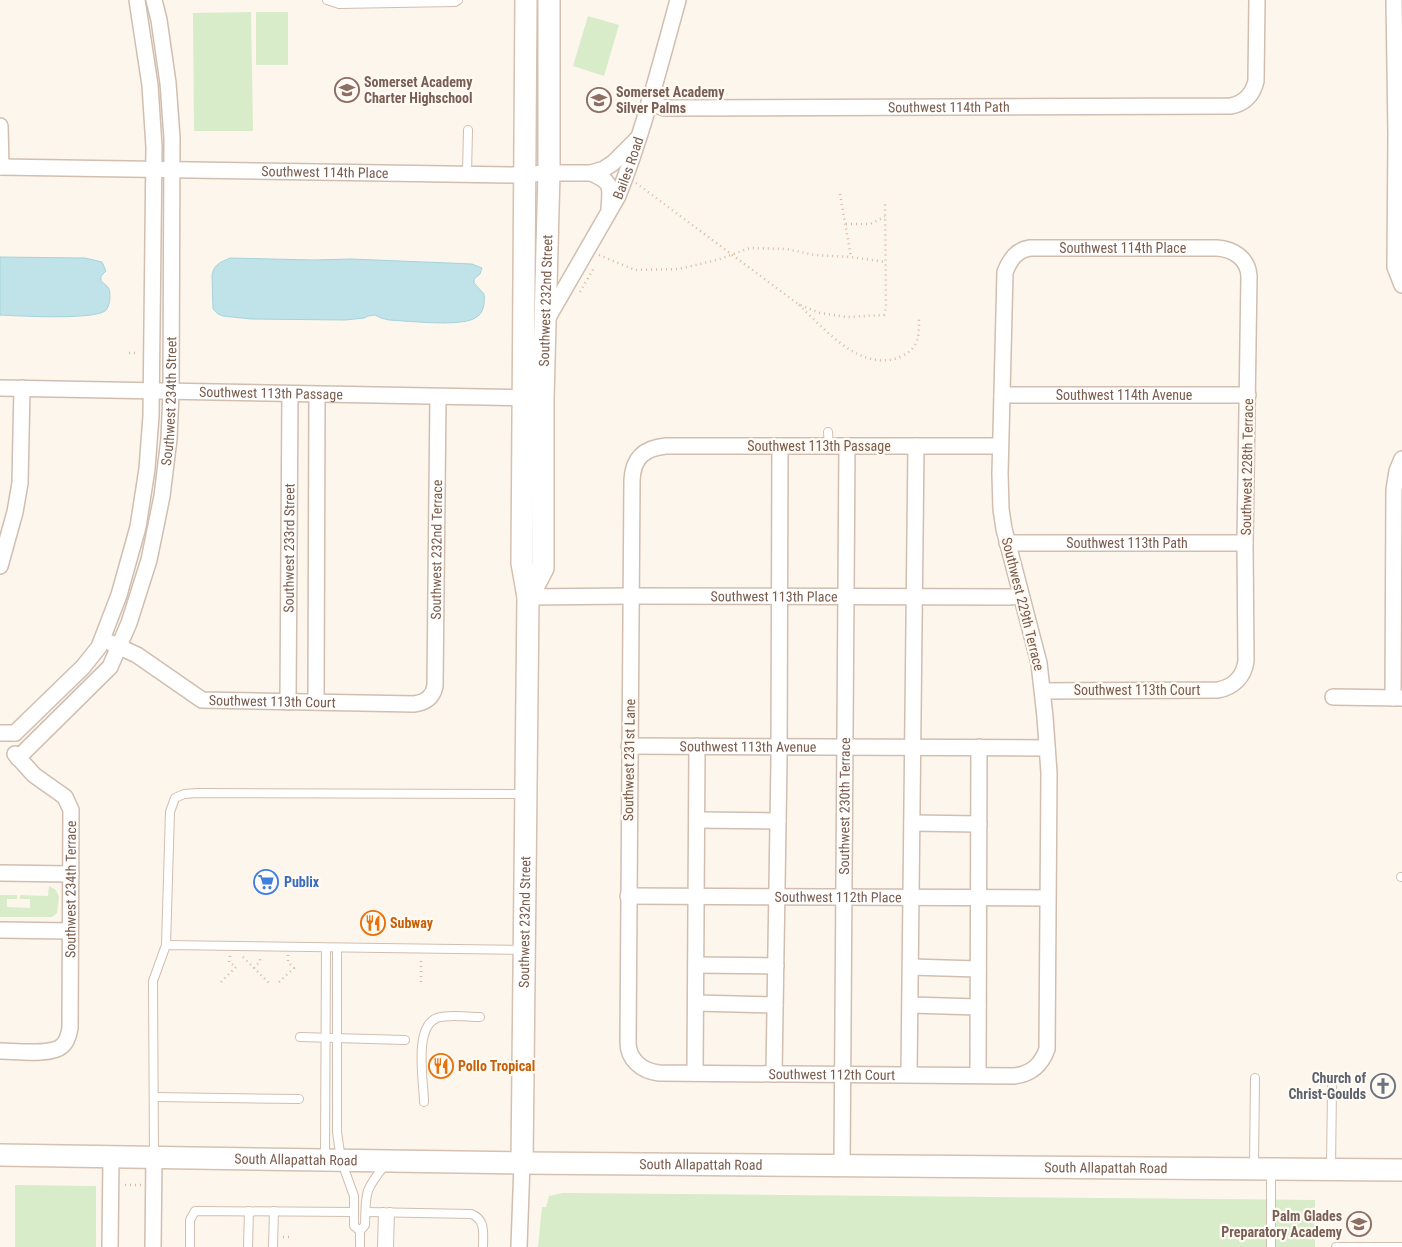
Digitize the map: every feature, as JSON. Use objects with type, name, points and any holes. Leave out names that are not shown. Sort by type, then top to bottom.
[{"type":"street","name":"Southwest 234th Street","points":[[8,733],[92,657],[103,639],[121,587],[138,527],[147,469],[151,392],[153,120],[150,84],[137,0]]},
{"type":"street","name":"Southwest 234th Street","points":[[11,755],[110,667],[129,623],[156,529],[166,463],[171,392],[172,138],[168,83],[159,20],[154,0]]},
{"type":"street","name":"Southwest 232nd Street","points":[[526,0],[525,174],[533,398]]},
{"type":"street","name":"Southwest 232nd Street","points":[[519,1247],[525,950],[528,597],[522,562],[533,398],[546,322],[549,173],[549,0]]},
{"type":"street","name":"Bailes Road","points":[[546,322],[618,196],[649,102],[678,0]]},
{"type":"street","name":"Southwest 114th Path","points":[[649,102],[664,108],[1214,106],[1238,104],[1248,98],[1256,81],[1257,0]]},
{"type":"street","points":[[1394,0],[1399,134],[1395,267],[1402,285]]},
{"type":"street","points":[[0,126],[0,167]]},
{"type":"street","name":"Southwest 114th Place","points":[[0,167],[467,174],[592,173],[604,169],[613,163],[637,140]]},
{"type":"street","points":[[592,173],[604,179],[610,186],[609,212]]},
{"type":"street","name":"Southwest 114th Place","points":[[1015,255],[1021,250],[1030,248],[1217,248],[1232,251]]},
{"type":"street","name":"Southwest 228th Terrace","points":[[1231,685],[1241,676],[1246,661],[1249,272],[1246,263],[1232,251]]},
{"type":"street","name":"Southwest 229th Terrace","points":[[1015,255],[1007,266],[1004,277],[1000,446],[1001,509],[1007,543],[1039,663],[1049,773],[1047,1049],[1041,1062],[1031,1072]]},
{"type":"street","name":"Southwest 113th Passage","points":[[0,388],[533,398]]},
{"type":"street","points":[[0,566],[7,511],[20,483],[22,388]]},
{"type":"street","name":"Southwest 233rd Street","points":[[288,702],[290,394]]},
{"type":"street","name":"Southwest 233rd Street","points":[[316,702],[317,395]]},
{"type":"street","name":"Southwest 114th Avenue","points":[[1002,395],[1248,395]]},
{"type":"street","name":"Southwest 232nd Terrace","points":[[428,699],[435,686],[438,397]]},
{"type":"street","name":"Southwest 113th Passage","points":[[640,457],[651,449],[666,446],[780,446],[828,439],[847,446],[1000,446]]},
{"type":"street","points":[[774,1074],[779,747],[780,446]]},
{"type":"street","name":"Southwest 230th Terrace","points":[[842,1166],[847,446]]},
{"type":"street","points":[[909,1074],[912,967],[912,747],[916,446]]},
{"type":"street","name":"Southwest 231st Lane","points":[[636,1063],[628,1046],[628,896],[632,480],[634,464],[640,457]]},
{"type":"street","points":[[1333,698],[1398,698],[1394,490],[1397,471],[1402,459]]},
{"type":"street","name":"Southwest 113th Path","points":[[1007,543],[1246,543]]},
{"type":"street","name":"Southwest 113th Place","points":[[528,597],[1021,596]]},
{"type":"street","name":"Southwest 113th Court","points":[[103,639],[137,655],[202,700],[414,704],[428,699]]},
{"type":"street","name":"Southwest 113th Court","points":[[1042,691],[1218,690],[1231,685]]},
{"type":"street","points":[[8,733],[11,755]]},
{"type":"street","name":"Southwest 113th Avenue","points":[[629,746],[1047,748]]},
{"type":"street","points":[[695,1073],[698,746]]},
{"type":"street","points":[[978,1075],[979,747]]},
{"type":"street","name":"Southwest 234th Terrace","points":[[0,1051],[48,1051],[63,1046],[70,1028],[71,819],[68,803],[65,797],[34,775],[11,755]]},
{"type":"street","points":[[697,820],[778,821]]},
{"type":"street","points":[[912,823],[979,824]]},
{"type":"street","points":[[0,872],[71,874]]},
{"type":"street","name":"Southwest 112th Place","points":[[628,896],[1047,898]]},
{"type":"street","points":[[0,930],[70,931]]},
{"type":"street","points":[[696,965],[776,966]]},
{"type":"street","points":[[912,967],[978,969]]},
{"type":"street","points":[[696,1003],[775,1005]]},
{"type":"street","points":[[911,1005],[978,1007]]},
{"type":"street","name":"Southwest 112th Court","points":[[636,1063],[644,1069],[655,1072],[695,1073],[1014,1076],[1031,1072]]},
{"type":"street","name":"South Allapattah Road","points":[[0,1155],[522,1163],[1402,1170]]},
{"type":"street","points":[[110,1247],[111,1157]]},
{"type":"street","points":[[153,1247],[154,1157]]},
{"type":"lane","points":[[327,0],[339,4],[455,2],[458,0]]},
{"type":"lane","points":[[467,174],[468,130]]},
{"type":"lane","points":[[154,1157],[153,981],[166,945],[170,812],[175,798],[184,794],[197,793],[526,794]]},
{"type":"lane","points":[[166,945],[525,950]]},
{"type":"lane","points":[[326,948],[326,1038],[333,1160],[353,1192],[354,1226],[360,1231]]},
{"type":"lane","points":[[333,1160],[337,1132],[337,948]]},
{"type":"lane","points":[[424,1102],[421,1066],[422,1045],[426,1028],[437,1018],[480,1017]]},
{"type":"lane","points":[[300,1037],[405,1040]]},
{"type":"lane","points":[[1255,1078],[1262,1169],[1271,1247]]},
{"type":"lane","points":[[1331,1170],[1332,1087]]},
{"type":"lane","points":[[154,1097],[299,1099]]},
{"type":"lane","points":[[360,1247],[360,1231],[365,1225],[368,1188],[388,1161]]},
{"type":"lane","points":[[190,1247],[190,1220],[195,1211],[354,1212]]},
{"type":"lane","points":[[248,1247],[249,1211]]},
{"type":"lane","points":[[273,1247],[274,1211]]},
{"type":"lane","points":[[366,1212],[474,1215],[482,1225],[483,1247]]},
{"type":"lane","points":[[382,1247],[386,1212]]},
{"type":"lane","points":[[386,1212],[389,1247]]},
{"type":"lane","points":[[1336,1247],[1402,1246]]},
{"type":"path","points":[[626,175],[798,304],[846,348],[857,354],[874,360],[892,359],[903,355],[916,344],[920,336],[919,317]]},
{"type":"path","points":[[840,194],[851,257]]},
{"type":"path","points":[[798,304],[820,313],[847,317],[884,315],[886,308],[884,202]]},
{"type":"path","points":[[846,224],[870,224],[885,217]]},
{"type":"path","points":[[587,250],[635,270],[679,269],[732,255],[750,248],[786,249],[815,255],[851,257],[885,262]]},
{"type":"path","points":[[129,353],[141,353]]},
{"type":"path","points":[[221,982],[236,967],[230,962],[230,955]]},
{"type":"path","points":[[254,968],[260,961],[260,955]]},
{"type":"path","points":[[280,982],[294,968],[288,962],[288,955]]},
{"type":"path","points":[[243,957],[268,982]]},
{"type":"path","points":[[421,962],[421,986]]},
{"type":"path","points":[[121,1185],[147,1185]]},
{"type":"path","points":[[281,1237],[292,1237]]},
{"type":"green space","points":[[251,12],[253,131],[194,131],[193,13]]},
{"type":"green space","points":[[256,12],[288,12],[288,65],[256,65]]},
{"type":"green space","points":[[588,16],[619,25],[604,76],[573,66]]},
{"type":"green space","points":[[49,886],[56,890],[59,897],[57,913],[52,917],[0,917],[0,895],[17,895],[17,899],[7,899],[7,907],[30,908],[30,899],[20,899],[20,895],[48,896]]},
{"type":"green space","points":[[15,1185],[96,1186],[96,1247],[15,1247]]},
{"type":"green space","points":[[563,1193],[1315,1200],[1315,1247],[538,1247],[542,1207],[546,1207],[549,1196]]},
{"type":"water","points":[[0,257],[85,258],[102,262],[106,271],[101,276],[101,281],[108,287],[110,292],[108,307],[105,311],[98,314],[86,316],[0,315]]},
{"type":"water","points":[[230,258],[351,259],[472,264],[482,268],[480,274],[474,279],[474,283],[484,294],[484,304],[482,311],[475,318],[468,321],[447,323],[389,320],[375,315],[345,320],[251,319],[223,316],[213,309],[212,275],[216,266]]},
{"type":"place","name":"Somerset Academy Charter Highschool","points":[[347,90]]},
{"type":"place","name":"Somerset Academy Silver Palms","points":[[599,100]]},
{"type":"place","name":"Publix","points":[[266,882]]},
{"type":"place","name":"Subway","points":[[373,923]]},
{"type":"place","name":"Pollo Tropical","points":[[441,1066]]},
{"type":"place","name":"Church of Christ-Goulds","points":[[1383,1086]]},
{"type":"place","name":"Palm Glades Preparatory Academy","points":[[1359,1224]]}]
